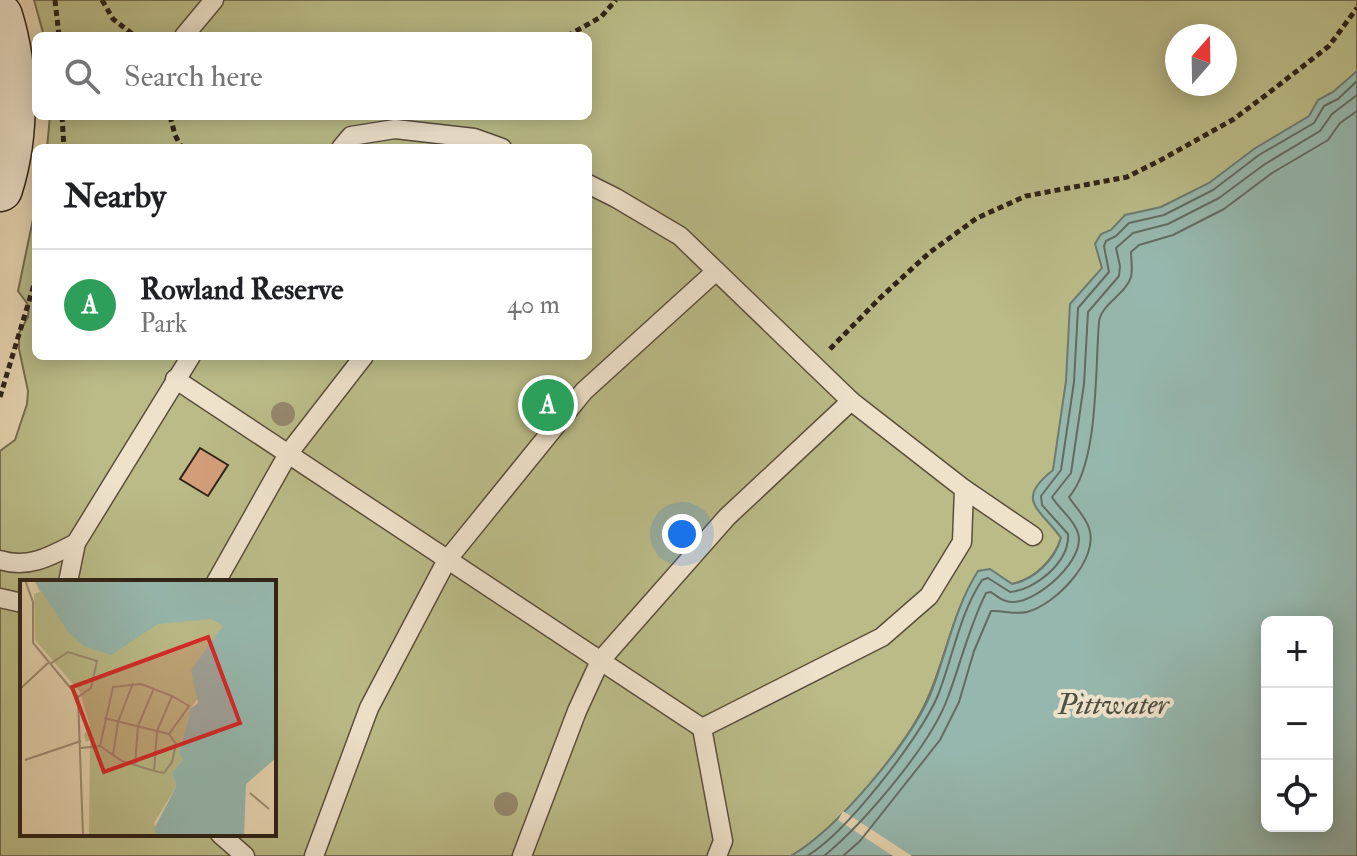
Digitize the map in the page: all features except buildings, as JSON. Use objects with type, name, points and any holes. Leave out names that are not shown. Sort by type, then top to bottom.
[{"type":"main road","points":[[0,16],[25,106],[0,189]]},
{"type":"lane","points":[[187,32],[214,0]]},
{"type":"lane","points":[[344,144],[351,136],[395,129],[474,138],[491,144]]},
{"type":"lane","points":[[592,186],[680,236],[851,401],[964,489],[1033,536]]},
{"type":"lane","points":[[314,856],[369,708],[447,560],[584,391],[715,272]]},
{"type":"lane","points":[[68,580],[76,543],[188,360]]},
{"type":"lane","points":[[217,580],[288,454],[361,360]]},
{"type":"lane","points":[[175,379],[702,728],[723,841],[717,856]]},
{"type":"lane","points":[[522,856],[577,711],[600,661],[727,517],[851,401]]},
{"type":"lane","points":[[702,728],[882,637],[929,596],[962,542],[964,489]]},
{"type":"lane","points":[[0,560],[13,564],[41,561],[76,543]]},
{"type":"lane","points":[[0,598],[20,603]]},
{"type":"lane","points":[[222,836],[245,856]]},
{"type":"path","points":[[55,0],[59,32]]},
{"type":"path","points":[[102,0],[113,19],[130,32]]},
{"type":"path","points":[[574,32],[601,17],[616,0]]},
{"type":"path","points":[[814,365],[929,253],[977,218],[1026,196],[1127,177],[1184,147],[1234,119],[1329,46],[1357,8]]},
{"type":"path","points":[[62,120],[64,144]]},
{"type":"path","points":[[171,120],[180,144]]},
{"type":"path","points":[[0,397],[32,291]]},
{"type":"green space","points":[[34,0],[1357,0],[1357,264],[1061,538],[1048,561],[1035,573],[1012,584],[990,570],[978,572],[957,616],[930,693],[906,736],[850,806],[791,856],[0,856],[0,451],[15,440],[27,404],[28,391],[19,349],[19,333],[28,317],[29,306],[18,291],[32,224],[32,360],[592,360],[592,144],[47,144],[50,120],[592,120],[592,32],[43,32]]},
{"type":"water","name":"Pittwater","points":[[1357,71],[1357,856],[791,856],[850,806],[907,736],[931,693],[957,615],[978,571],[990,569],[1012,584],[1020,582],[1042,568],[1058,546],[1061,538],[1034,504],[1033,497],[1035,489],[1053,470],[1066,381],[1070,304],[1102,268],[1095,244],[1101,234],[1111,230],[1125,215],[1161,207],[1209,183],[1254,149],[1309,116],[1318,100],[1333,92]]},
{"type":"pier","points":[[843,811],[912,856],[893,856],[838,820]]},
{"type":"place","name":"Rowland Reserve","points":[[548,405]]}]
